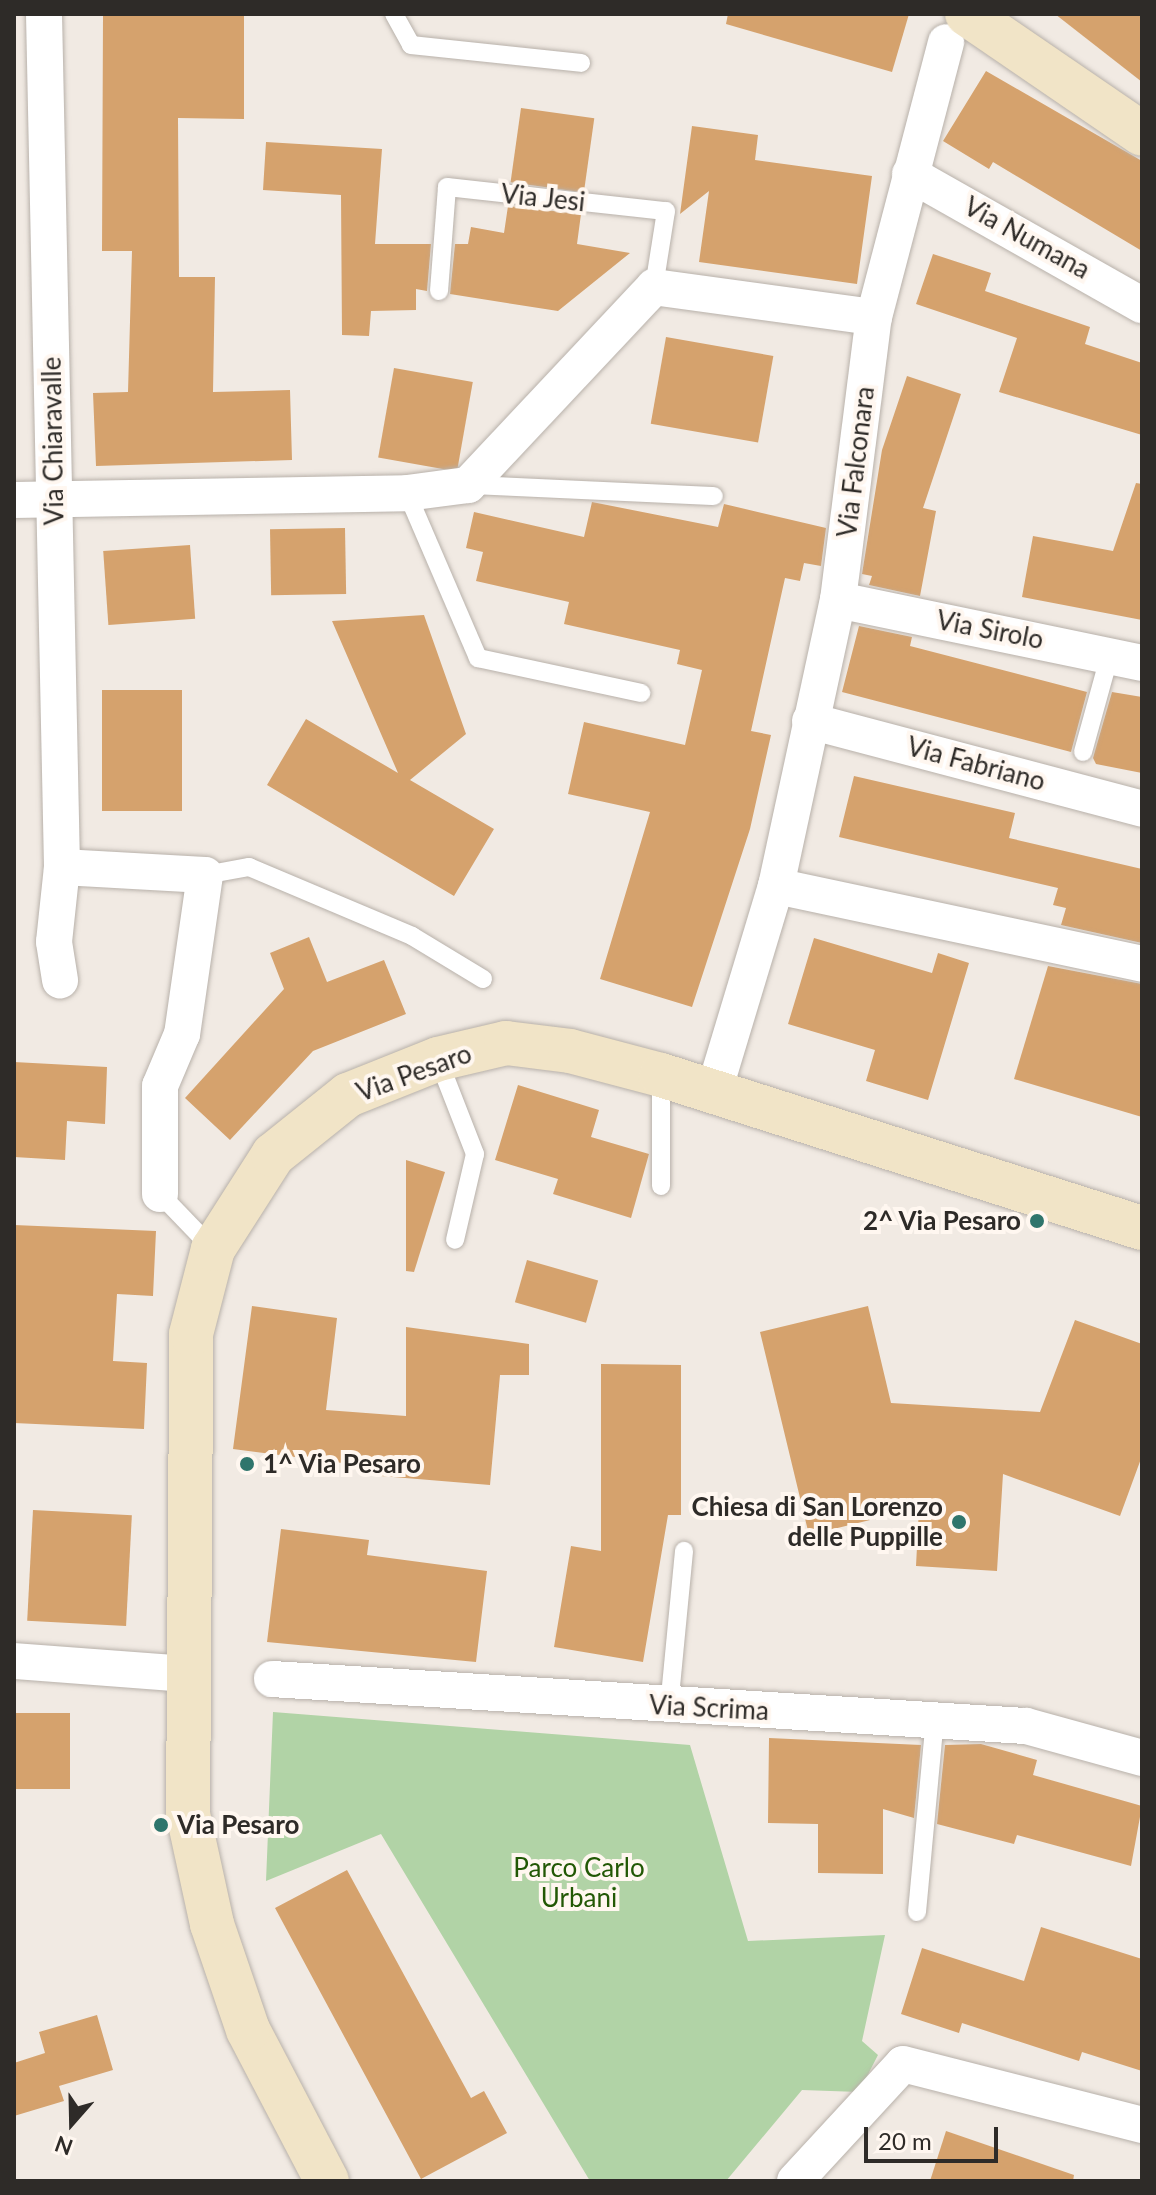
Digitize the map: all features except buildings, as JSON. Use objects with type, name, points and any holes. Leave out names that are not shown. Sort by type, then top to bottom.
[{"type":"street","name":"Via Chiaravalle","points":[[44,14],[62,867],[54,942],[60,981]]},
{"type":"street","points":[[957,28],[1142,134]]},
{"type":"street","name":"Via Falconara","points":[[714,1091],[776,886],[838,600],[874,317],[910,174],[957,28]]},
{"type":"street","name":"Via Numana","points":[[910,174],[1142,305]]},
{"type":"street","points":[[14,500],[407,493],[468,485],[654,287],[874,317]]},
{"type":"street","name":"Via Sirolo","points":[[838,600],[1126,659]]},
{"type":"street","name":"Via Fabriano","points":[[810,721],[1142,809]]},
{"type":"street","points":[[62,867],[205,875],[182,1034],[160,1086],[160,1194]]},
{"type":"street","points":[[776,886],[1142,964]]},
{"type":"street","name":"Via Pesaro","points":[[327,2181],[248,2030],[212,1924],[188,1814],[186,1674],[191,1334],[213,1249],[273,1155],[348,1095],[438,1059],[506,1043],[570,1051],[661,1075],[1142,1228]]},
{"type":"street","points":[[14,1661],[186,1674]]},
{"type":"street","name":"Via Scrima","points":[[272,1679],[669,1707],[1026,1726],[1142,1758]]},
{"type":"street","points":[[795,2181],[903,2064],[1142,2125]]},
{"type":"lane","points":[[394,14],[411,45],[581,63]]},
{"type":"lane","name":"Via Jesi","points":[[439,291],[447,187],[666,211],[654,287]]},
{"type":"lane","points":[[468,485],[714,496]]},
{"type":"lane","points":[[407,493],[478,658],[641,693]]},
{"type":"lane","points":[[1083,752],[1126,659]]},
{"type":"lane","points":[[205,875],[249,867],[412,936],[483,979]]},
{"type":"lane","points":[[438,1059],[475,1154],[455,1240]]},
{"type":"lane","points":[[661,1075],[661,1186]]},
{"type":"lane","points":[[160,1194],[213,1249]]},
{"type":"lane","points":[[669,1707],[684,1551]]},
{"type":"lane","points":[[917,1912],[935,1719]]},
{"type":"green space","name":"Parco Carlo Urbani","points":[[273,1712],[690,1745],[748,1941],[885,1935],[862,2041],[878,2055],[859,2092],[802,2090],[726,2181],[590,2181],[381,1834],[266,1881]]},
{"type":"place","name":"2^ Via Pesaro","points":[[1037,1221]]},
{"type":"place","name":"1^ Via Pesaro","points":[[247,1464]]},
{"type":"place","name":"Chiesa di San Lorenzo delle Puppille","points":[[959,1522]]},
{"type":"place","name":"Via Pesaro","points":[[161,1825]]}]
